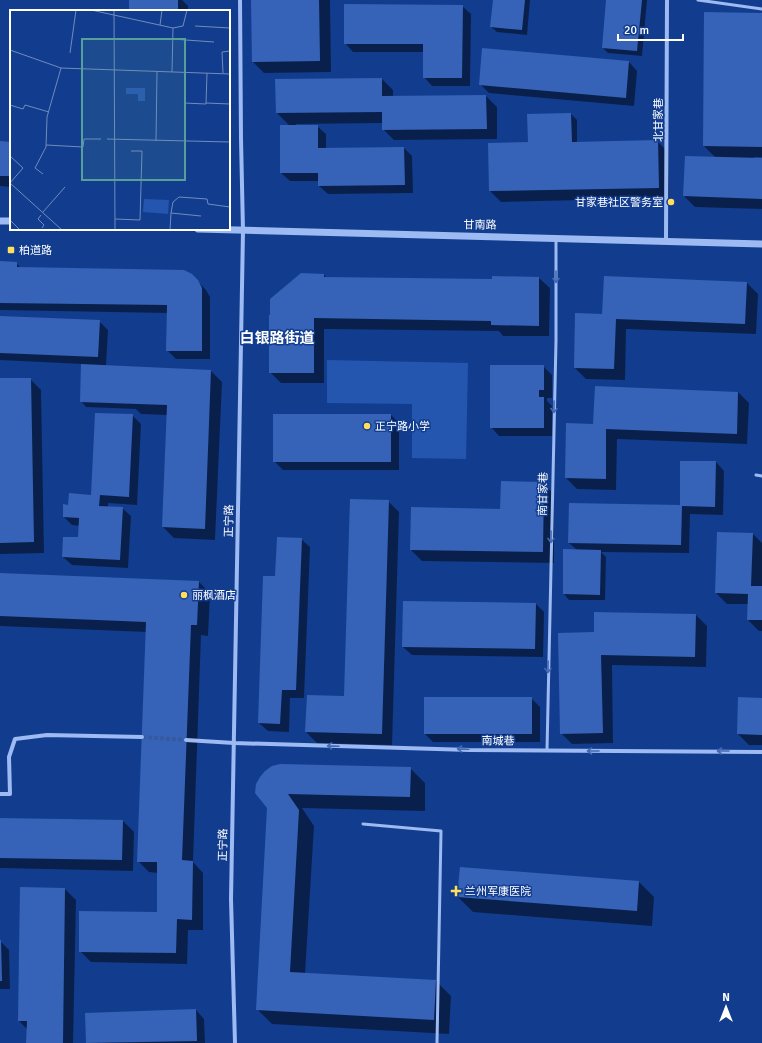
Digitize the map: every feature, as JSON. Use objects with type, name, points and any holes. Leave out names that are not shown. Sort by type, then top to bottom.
[{"type":"street","name":"正宁路","points":[[235,1043],[231,898],[243,231],[240,140],[240,0]]},
{"type":"street","name":"北甘家巷","points":[[666,240],[668,0]]},
{"type":"street","name":"甘南路","points":[[220,230],[666,240],[762,244]]},
{"type":"street","points":[[0,794],[10,794],[9,757],[15,739],[47,735],[142,737]]},
{"type":"street","name":"南城巷","points":[[186,740],[234,743],[546,750],[762,752]]},
{"type":"lane","points":[[698,0],[762,9]]},
{"type":"lane","name":"南甘家巷","points":[[546,750],[556,340],[556,238]]},
{"type":"lane","points":[[756,475],[762,476]]},
{"type":"lane","points":[[363,824],[441,831],[437,1043]]},
{"type":"shaded area","points":[[327,360],[468,363],[466,459],[412,458],[412,404],[327,403]]},
{"type":"building","points":[[129,0],[178,0],[178,10],[129,10]]},
{"type":"building","points":[[251,0],[319,0],[320,61],[252,62]]},
{"type":"building","points":[[493,0],[525,0],[522,30],[490,27]]},
{"type":"building","points":[[606,0],[642,0],[637,51],[602,48]]},
{"type":"building","points":[[344,4],[463,5],[462,78],[423,78],[423,44],[344,44]]},
{"type":"building","points":[[704,12],[762,13],[762,147],[703,146]]},
{"type":"building","points":[[482,48],[629,61],[626,98],[479,85]]},
{"type":"building","points":[[382,78],[382,96],[486,95],[487,129],[382,130],[382,112],[276,113],[275,79]]},
{"type":"building","points":[[571,113],[572,142],[658,140],[659,188],[489,191],[488,143],[528,142],[527,114]]},
{"type":"building","points":[[280,125],[318,125],[318,148],[404,147],[405,185],[318,186],[318,173],[280,173]]},
{"type":"building","points":[[0,141],[10,142],[10,176],[0,176]]},
{"type":"building","points":[[685,156],[762,158],[762,199],[683,196]]},
{"type":"building","points":[[0,261],[17,262],[17,267],[184,270],[192,274],[198,280],[202,288],[202,351],[166,351],[167,305],[0,303]]},
{"type":"building","points":[[301,273],[324,274],[324,277],[492,279],[492,276],[539,277],[539,326],[491,325],[491,321],[314,318],[314,373],[269,373],[270,299]]},
{"type":"building","points":[[604,276],[747,282],[745,324],[616,319],[614,369],[574,368],[575,313],[602,314]]},
{"type":"building","points":[[0,316],[100,320],[98,357],[0,353]]},
{"type":"building","points":[[81,364],[211,370],[205,529],[162,527],[167,405],[80,402]]},
{"type":"building","points":[[490,365],[544,365],[544,390],[539,390],[539,397],[544,397],[544,428],[490,428]]},
{"type":"building","points":[[0,378],[31,378],[34,542],[0,543]]},
{"type":"building","points":[[595,386],[738,392],[737,434],[606,429],[606,479],[565,478],[566,423],[593,424]]},
{"type":"building","points":[[95,413],[133,414],[129,497],[100,495],[99,506],[123,507],[120,560],[62,557],[63,537],[78,537],[79,518],[63,517],[63,504],[68,505],[69,493],[91,495]]},
{"type":"building","points":[[273,414],[391,414],[391,462],[273,462]]},
{"type":"building","points":[[680,461],[716,461],[715,507],[682,506],[681,545],[568,543],[569,503],[680,505]]},
{"type":"building","points":[[501,481],[544,482],[543,552],[410,550],[411,507],[500,509]]},
{"type":"building","points":[[350,499],[389,500],[382,734],[305,732],[307,695],[344,696]]},
{"type":"building","points":[[717,532],[753,533],[751,586],[762,586],[762,620],[747,620],[748,594],[715,593]]},
{"type":"building","points":[[277,537],[302,538],[296,690],[282,690],[280,724],[258,723],[263,576],[275,576]]},
{"type":"building","points":[[563,549],[601,550],[600,595],[563,594]]},
{"type":"building","points":[[0,573],[199,581],[197,625],[191,625],[182,860],[193,861],[192,920],[177,919],[176,953],[79,952],[79,911],[157,912],[157,862],[137,862],[146,622],[0,616]]},
{"type":"building","points":[[403,601],[536,603],[535,649],[402,647]]},
{"type":"building","points":[[594,612],[696,614],[695,657],[601,655],[603,733],[560,734],[558,633],[594,632]]},
{"type":"building","points":[[424,697],[532,697],[532,734],[424,734]]},
{"type":"building","points":[[738,697],[762,698],[762,735],[737,734]]},
{"type":"building","points":[[280,764],[411,767],[410,797],[288,794],[299,810],[290,972],[436,980],[434,1020],[256,1010],[267,808],[255,793],[256,784],[265,771],[272,766]]},
{"type":"building","points":[[0,818],[123,820],[122,860],[0,858]]},
{"type":"building","points":[[460,867],[639,881],[637,911],[457,897]]},
{"type":"building","points":[[20,887],[65,888],[63,1043],[26,1043],[27,1021],[18,1021]]},
{"type":"building","points":[[1,940],[2,981],[0,981]]},
{"type":"building","points":[[196,1009],[197,1041],[86,1043],[85,1013]]},
{"type":"tunnel","points":[[142,737],[186,740]]},
{"type":"place","name":"甘家巷社区警务室","points":[[671,202]]},
{"type":"place","name":"柏道路","points":[[11,250]]},
{"type":"place","name":"正宁路小学","points":[[367,426]]},
{"type":"place","name":"丽枫酒店","points":[[184,595]]},
{"type":"place","name":"兰州军康医院","points":[[456,891]]},
{"type":"district","name":"白银路街道","points":[[277,338]]}]
